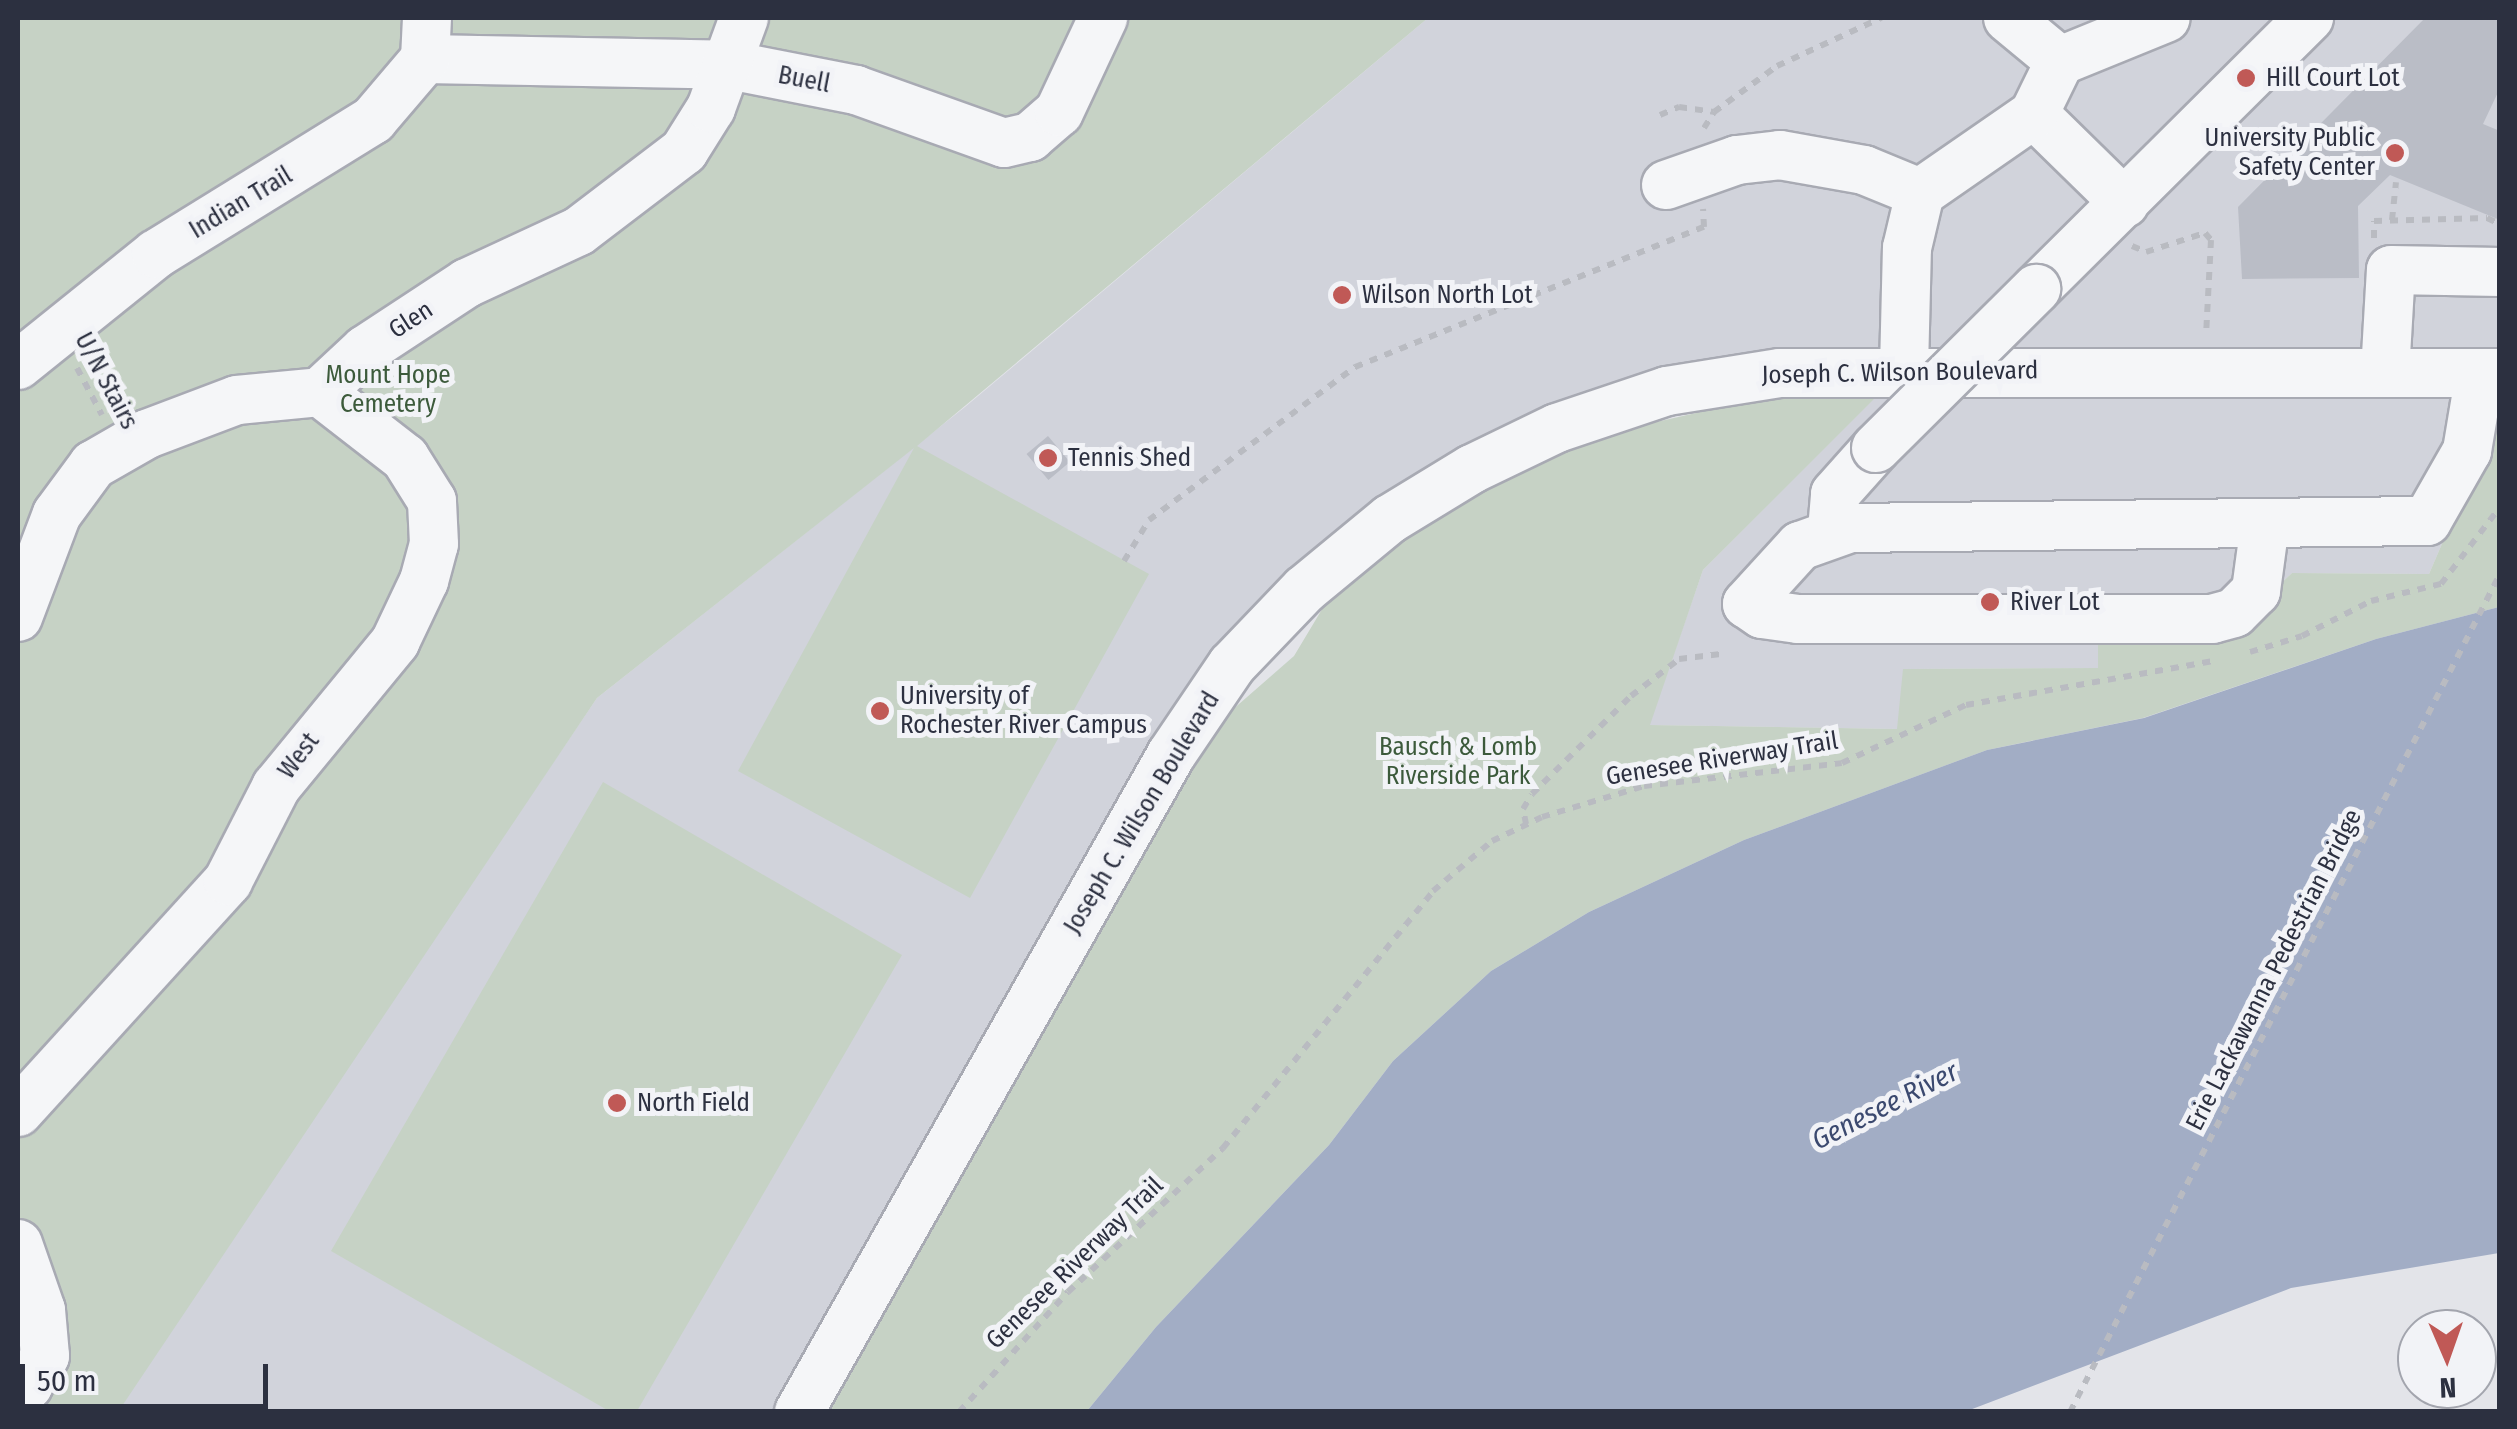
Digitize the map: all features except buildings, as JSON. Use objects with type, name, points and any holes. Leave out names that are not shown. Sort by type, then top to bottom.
[{"type":"street","name":"Glen","points":[[320,392],[364,350],[467,283],[578,231],[630,196],[684,151],[728,65],[744,18]]},
{"type":"street","name":"Buell","points":[[426,38],[728,65],[856,90],[1004,143],[1030,138],[1059,112],[1103,18]]},
{"type":"street","points":[[2008,18],[2060,61]]},
{"type":"street","points":[[1904,369],[1907,248],[1920,193],[2034,114],[2060,61],[2166,18]]},
{"type":"street","points":[[1832,530],[1836,494],[1876,448],[2309,18]]},
{"type":"street","name":"Indian Trail","points":[[18,365],[156,254],[373,120],[426,38]]},
{"type":"street","points":[[2034,114],[2116,212]]},
{"type":"street","points":[[1678,181],[1750,157],[1796,156],[1884,176],[1920,193]]},
{"type":"street","points":[[2384,372],[2391,270],[2500,272]]},
{"type":"street","name":"Joseph C. Wilson Boulevard","points":[[799,1412],[1171,754],[1232,664],[1306,590],[1390,519],[1472,469],[1557,428],[1704,384],[1780,373],[1904,369],[2490,373]]},
{"type":"street","points":[[2265,524],[2256,592],[2234,612],[2212,619],[1798,619],[1762,614],[1747,604],[1800,546],[1832,530],[2427,520],[2467,450],[2490,373]]},
{"type":"street","points":[[18,617],[57,514],[93,465],[120,448],[237,400],[320,392]]},
{"type":"street","name":"West","points":[[18,1112],[228,881],[276,787],[394,642],[424,581],[434,544],[432,501],[405,458],[320,392]]},
{"type":"street","points":[[18,1244],[41,1310],[45,1356],[28,1386],[18,1391]]},
{"type":"path","points":[[1124,560],[1149,520],[1355,367],[1704,226],[1678,181],[1679,149],[1714,112],[1778,66],[1881,18]]},
{"type":"path","points":[[1660,115],[1680,107],[1714,112]]},
{"type":"path","points":[[2392,220],[2396,182]]},
{"type":"path","points":[[2116,212],[2146,252],[2204,233],[2211,240],[2206,336]]},
{"type":"path","points":[[2374,249],[2374,221],[2500,224]]},
{"type":"path","name":"U/N Stairs","points":[[57,332],[120,448]]},
{"type":"path","name":"Genesee Riverway Trail","points":[[958,1412],[1068,1292],[1223,1148],[1433,890],[1477,851],[1526,824],[1644,786],[1842,763],[1966,705],[2164,672],[2282,643],[2371,600],[2442,584],[2500,507]]},
{"type":"path","name":"Erie Lackawanna Pedestrian Bridge","points":[[2070,1412],[2500,574]]},
{"type":"path","points":[[1526,824],[1523,809],[1532,794],[1643,685],[1679,659],[1721,654]]},
{"type":"shaded area","name":"University of Rochester River Campus","points":[[1428,18],[2499,18],[2499,411],[2429,574],[2292,573],[2280,584],[2276,605],[2241,633],[2098,642],[2098,668],[1904,669],[1898,729],[1649,725],[1703,570],[1923,348],[1756,354],[1260,603],[1199,671],[1147,749],[772,1411],[112,1412],[597,698],[965,407]]},
{"type":"green space","name":"Mount Hope Cemetery","points":[[18,18],[1428,18],[917,446],[1149,574],[970,898],[738,771],[914,448],[597,698],[118,1412],[18,1411]]},
{"type":"green space","name":"Bausch & Lomb Riverside Park","points":[[1881,392],[1703,570],[1650,725],[1897,729],[1903,669],[2098,668],[2098,641],[2241,633],[2276,605],[2280,584],[2292,573],[2429,574],[2499,411],[2499,607],[2376,639],[2143,718],[1987,750],[1744,840],[1589,912],[1491,971],[1393,1061],[1329,1145],[1156,1327],[1087,1411],[825,1412],[1215,725],[1294,656],[1330,596],[1454,503],[1607,433],[1772,396]]},
{"type":"green space","name":"North Field","points":[[603,782],[902,955],[637,1411],[609,1411],[331,1251]]},
{"type":"water","name":"Genesee River","points":[[2499,607],[2499,1253],[2291,1288],[1967,1411],[1087,1411],[1156,1327],[1329,1145],[1393,1061],[1491,971],[1589,912],[1744,840],[1987,750],[2144,718],[2376,639]]},
{"type":"place","name":"Hill Court Lot","points":[[2246,78]]},
{"type":"place","name":"University Public Safety Center","points":[[2395,153]]},
{"type":"place","name":"Wilson North Lot","points":[[1342,295]]},
{"type":"place","name":"Tennis Shed","points":[[1048,458]]},
{"type":"place","name":"River Lot","points":[[1990,602]]},
{"type":"place","name":"University of Rochester River Campus","points":[[880,711]]},
{"type":"place","name":"North Field","points":[[617,1103]]}]
